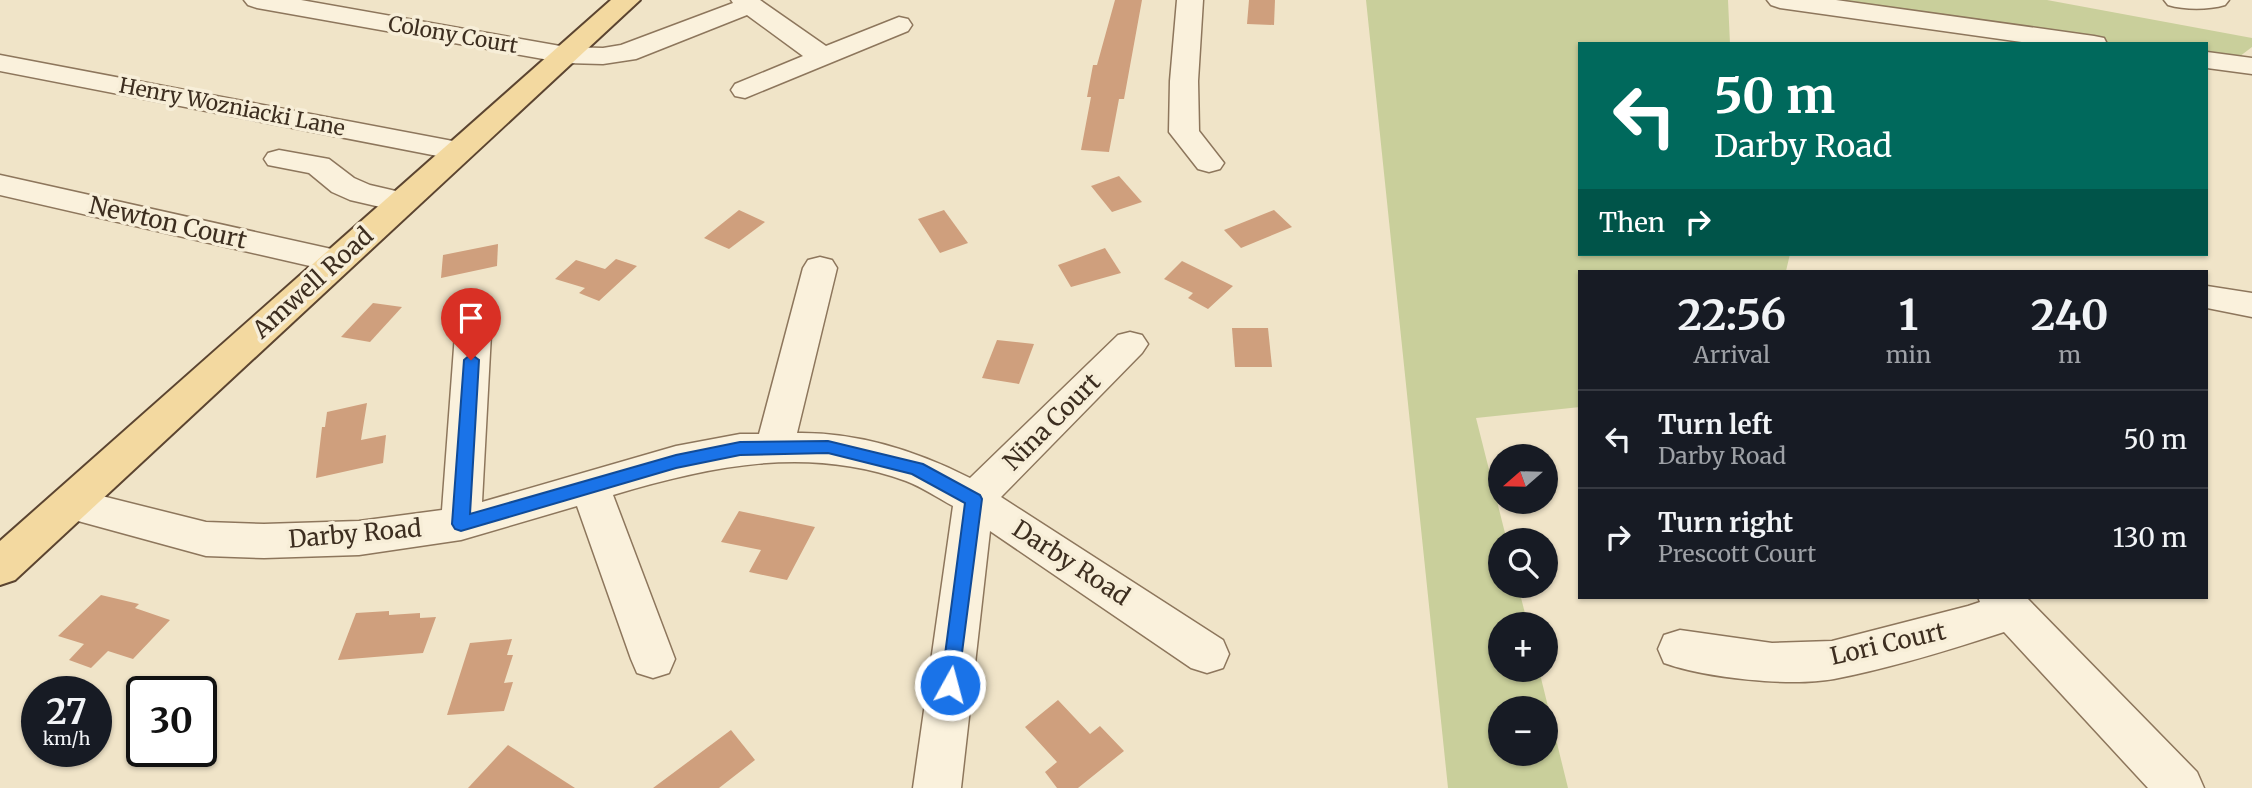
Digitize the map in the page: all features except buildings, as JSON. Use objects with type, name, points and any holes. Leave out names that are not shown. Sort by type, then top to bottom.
[{"type":"main road","name":"Amwell Road","points":[[0,567],[628,0]]},
{"type":"street","points":[[1190,0],[1184,81],[1184,132],[1209,163]]},
{"type":"street","points":[[1780,0],[2080,42]]},
{"type":"street","points":[[2177,0],[2216,0]]},
{"type":"street","name":"Colony Court","points":[[268,1],[566,55],[603,57],[626,53],[747,3]]},
{"type":"street","points":[[747,3],[823,57]]},
{"type":"street","points":[[745,90],[899,24]]},
{"type":"street","points":[[2208,60],[2252,66]]},
{"type":"street","name":"Henry Wozniacki Lane","points":[[2,64],[458,151]]},
{"type":"street","points":[[279,159],[318,165],[343,186],[402,202]]},
{"type":"street","name":"Newton Court","points":[[0,185],[336,261]]},
{"type":"street","points":[[775,447],[820,268]]},
{"type":"street","points":[[2208,297],[2252,304]]},
{"type":"street","points":[[461,524],[473,334]]},
{"type":"street","name":"Nina Court","points":[[974,499],[1130,344]]},
{"type":"street","name":"Darby Road","points":[[70,504],[218,539],[264,541],[359,538],[461,524],[676,461],[740,449],[828,447],[917,469],[974,499],[1207,654]]},
{"type":"street","points":[[590,487],[653,659]]},
{"type":"street","points":[[937,788],[974,499]]},
{"type":"street","points":[[2005,604],[2180,788]]},
{"type":"street","name":"Lori Court","points":[[1680,649],[1772,662],[1832,660],[1968,625],[2005,604]]},
{"type":"green space","points":[[1366,0],[1728,0],[1730,42],[1578,42],[1578,256],[1790,256],[1786,270],[1578,270],[1578,407],[1476,418],[1488,466],[1488,514],[1500,514],[1504,528],[1488,528],[1488,598],[1521,598],[1525,612],[1488,612],[1488,682],[1542,682],[1545,696],[1488,696],[1488,766],[1558,766],[1558,747],[1568,788],[1448,788]]},
{"type":"green space","points":[[1803,0],[2047,0],[2252,38],[2252,47],[2235,60],[2208,56],[2208,42],[2104,42]]},
{"type":"route","points":[[471,360],[461,524],[676,461],[740,449],[828,447],[917,469],[974,499],[950,685]]}]
